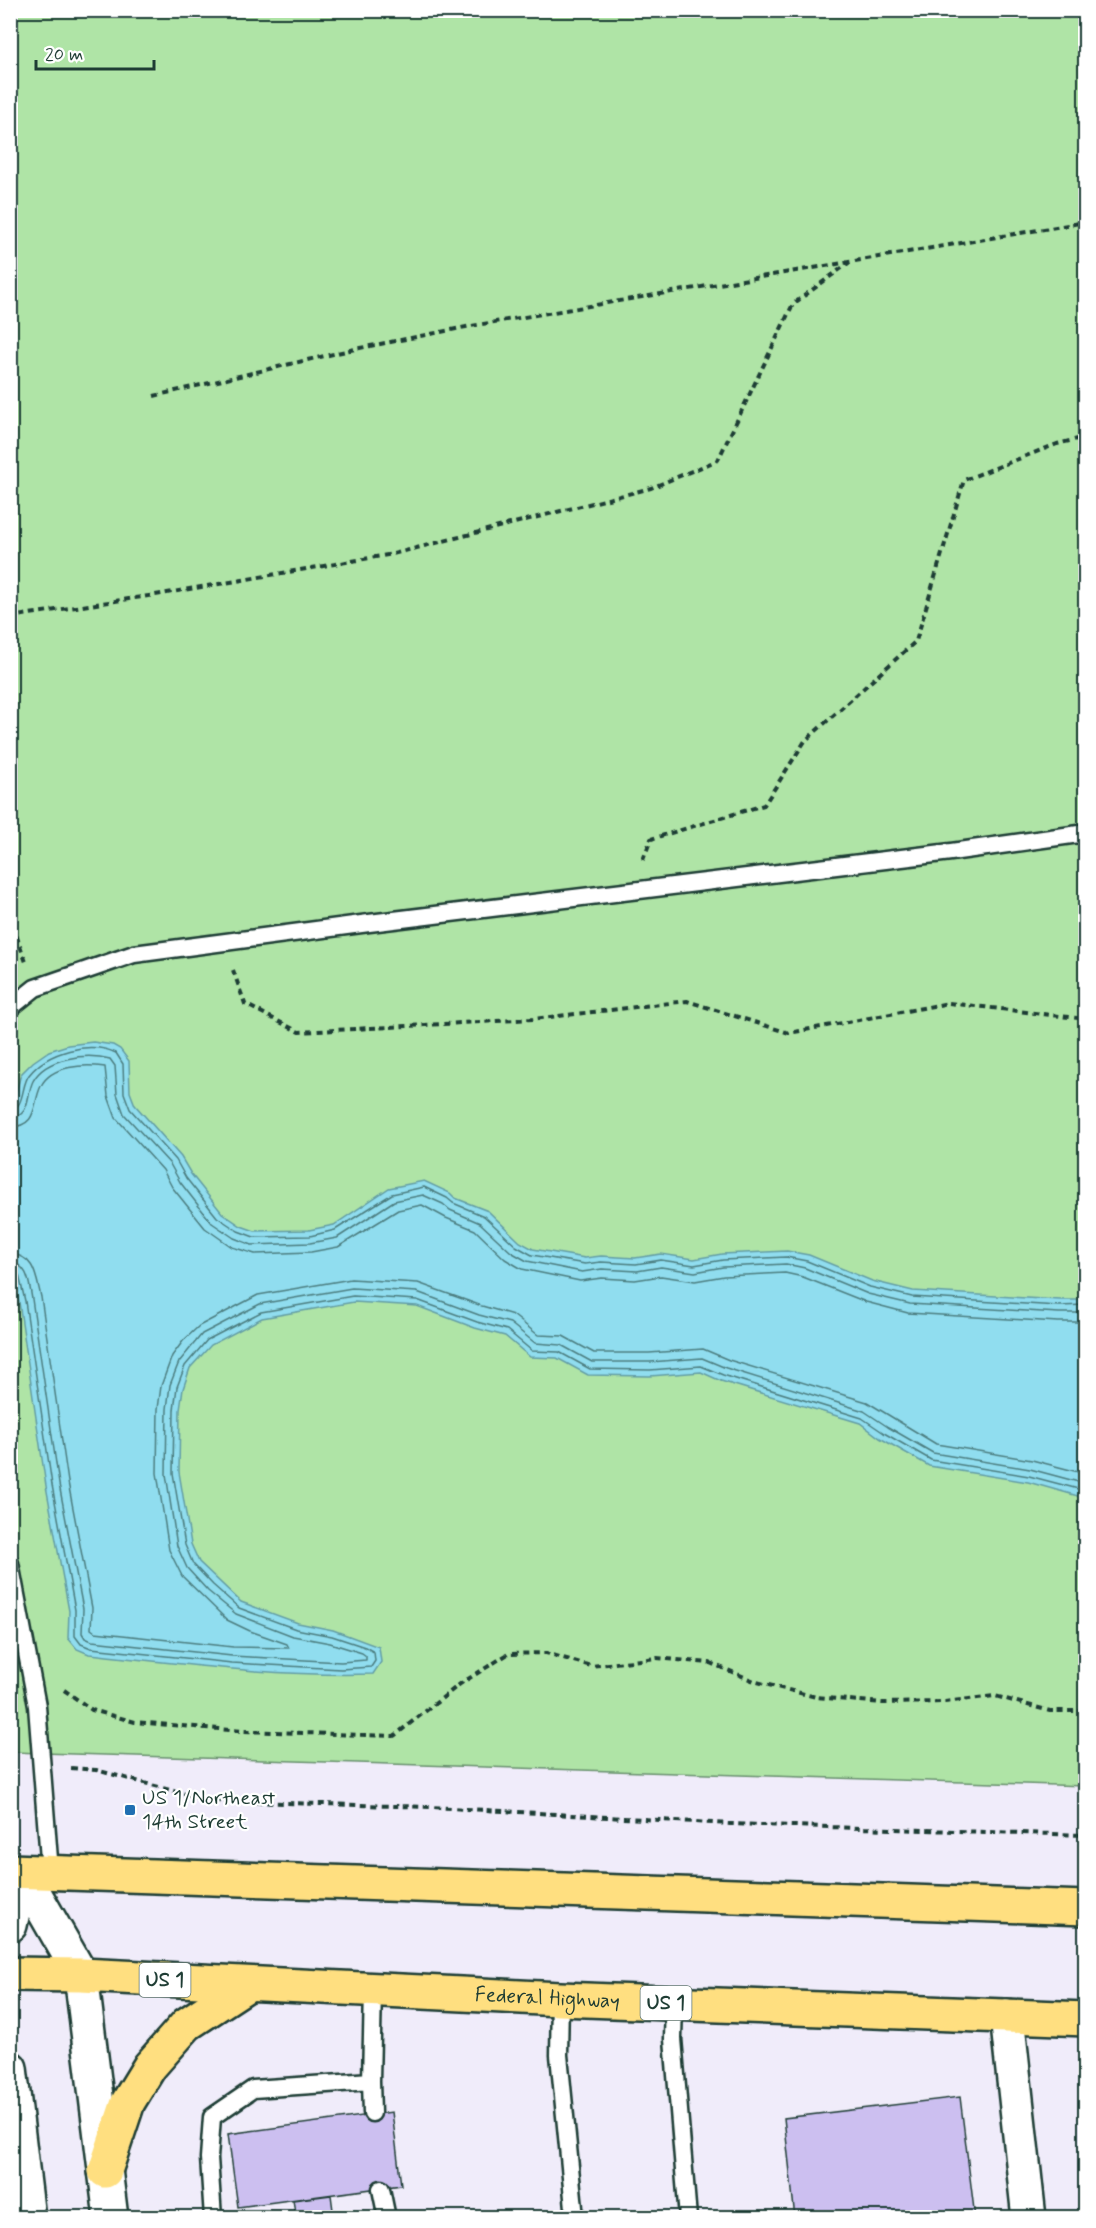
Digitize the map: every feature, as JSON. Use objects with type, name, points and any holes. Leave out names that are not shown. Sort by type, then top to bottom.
[{"type":"main road","points":[[28,1872],[1086,1908]]},
{"type":"main road","points":[[10,1925],[28,1872]]},
{"type":"main road","points":[[28,1872],[81,1975],[111,2217]]},
{"type":"main road","name":"Federal Highway","points":[[10,1974],[81,1975],[560,1999],[1086,2019]]},
{"type":"main road","points":[[105,2171],[128,2102],[150,2066],[187,2024],[248,1984]]},
{"type":"main road","points":[[1006,2016],[1029,2217]]},
{"type":"main road","points":[[10,2068],[13,2110],[28,2217]]},
{"type":"lane","points":[[10,1008],[35,988],[134,954],[951,852],[1086,832]]},
{"type":"lane","points":[[10,1563],[37,1706],[43,1764],[28,1872]]},
{"type":"lane","points":[[372,2113],[373,1990]]},
{"type":"lane","points":[[560,1999],[559,2055],[575,2217]]},
{"type":"lane","points":[[674,2003],[673,2039],[688,2217]]},
{"type":"lane","points":[[213,2217],[209,2158],[212,2117],[253,2089],[371,2081]]},
{"type":"lane","points":[[381,2189],[387,2217]]},
{"type":"path","points":[[154,396],[350,350],[460,328],[1086,222]]},
{"type":"path","points":[[10,617],[155,595],[393,554],[651,488],[718,460],[793,304],[850,262]]},
{"type":"path","points":[[631,891],[651,839],[764,805],[805,741],[916,641],[964,480],[1057,444],[1086,437]]},
{"type":"path","points":[[10,928],[15,932],[35,988]]},
{"type":"path","points":[[223,942],[245,1004],[299,1032],[533,1019],[687,1001],[789,1033],[949,1003],[1086,1019]]},
{"type":"path","points":[[29,1667],[93,1710],[135,1722],[243,1731],[394,1736],[460,1684],[508,1654],[546,1653],[591,1666],[657,1658],[710,1663],[757,1682],[816,1697],[882,1703],[945,1702],[995,1696],[1050,1711],[1086,1712]]},
{"type":"path","points":[[43,1764],[96,1770],[211,1801],[432,1807],[729,1824],[1086,1835]]},
{"type":"green space","points":[[11,11],[1085,11],[1085,1786],[11,1752]]},
{"type":"water","points":[[93,1042],[113,1045],[120,1049],[129,1061],[130,1092],[135,1105],[181,1157],[191,1174],[222,1213],[241,1226],[255,1231],[309,1230],[334,1225],[389,1188],[424,1181],[450,1193],[455,1198],[488,1211],[520,1242],[533,1249],[585,1258],[601,1256],[635,1258],[661,1254],[694,1259],[722,1254],[787,1251],[809,1255],[872,1281],[913,1291],[1085,1300],[1085,1498],[1028,1482],[929,1466],[880,1438],[860,1423],[721,1381],[701,1372],[650,1376],[588,1375],[557,1358],[530,1357],[505,1336],[475,1328],[417,1306],[354,1302],[262,1318],[211,1345],[190,1368],[183,1389],[180,1410],[179,1472],[191,1544],[199,1562],[241,1602],[298,1623],[333,1630],[379,1647],[381,1662],[373,1674],[302,1674],[231,1669],[89,1654],[77,1649],[68,1638],[69,1611],[46,1486],[19,1302],[12,1272],[10,1114],[21,1074],[33,1062],[49,1051],[68,1045]]},
{"type":"building","points":[[960,2097],[975,2218],[795,2218],[784,2118]]},
{"type":"building","points":[[392,2112],[401,2185],[238,2207],[228,2134]]},
{"type":"building","points":[[331,2195],[334,2218],[296,2218],[293,2200]]},
{"type":"place","name":"US 1/Northeast 14th Street","points":[[130,1810]]}]
